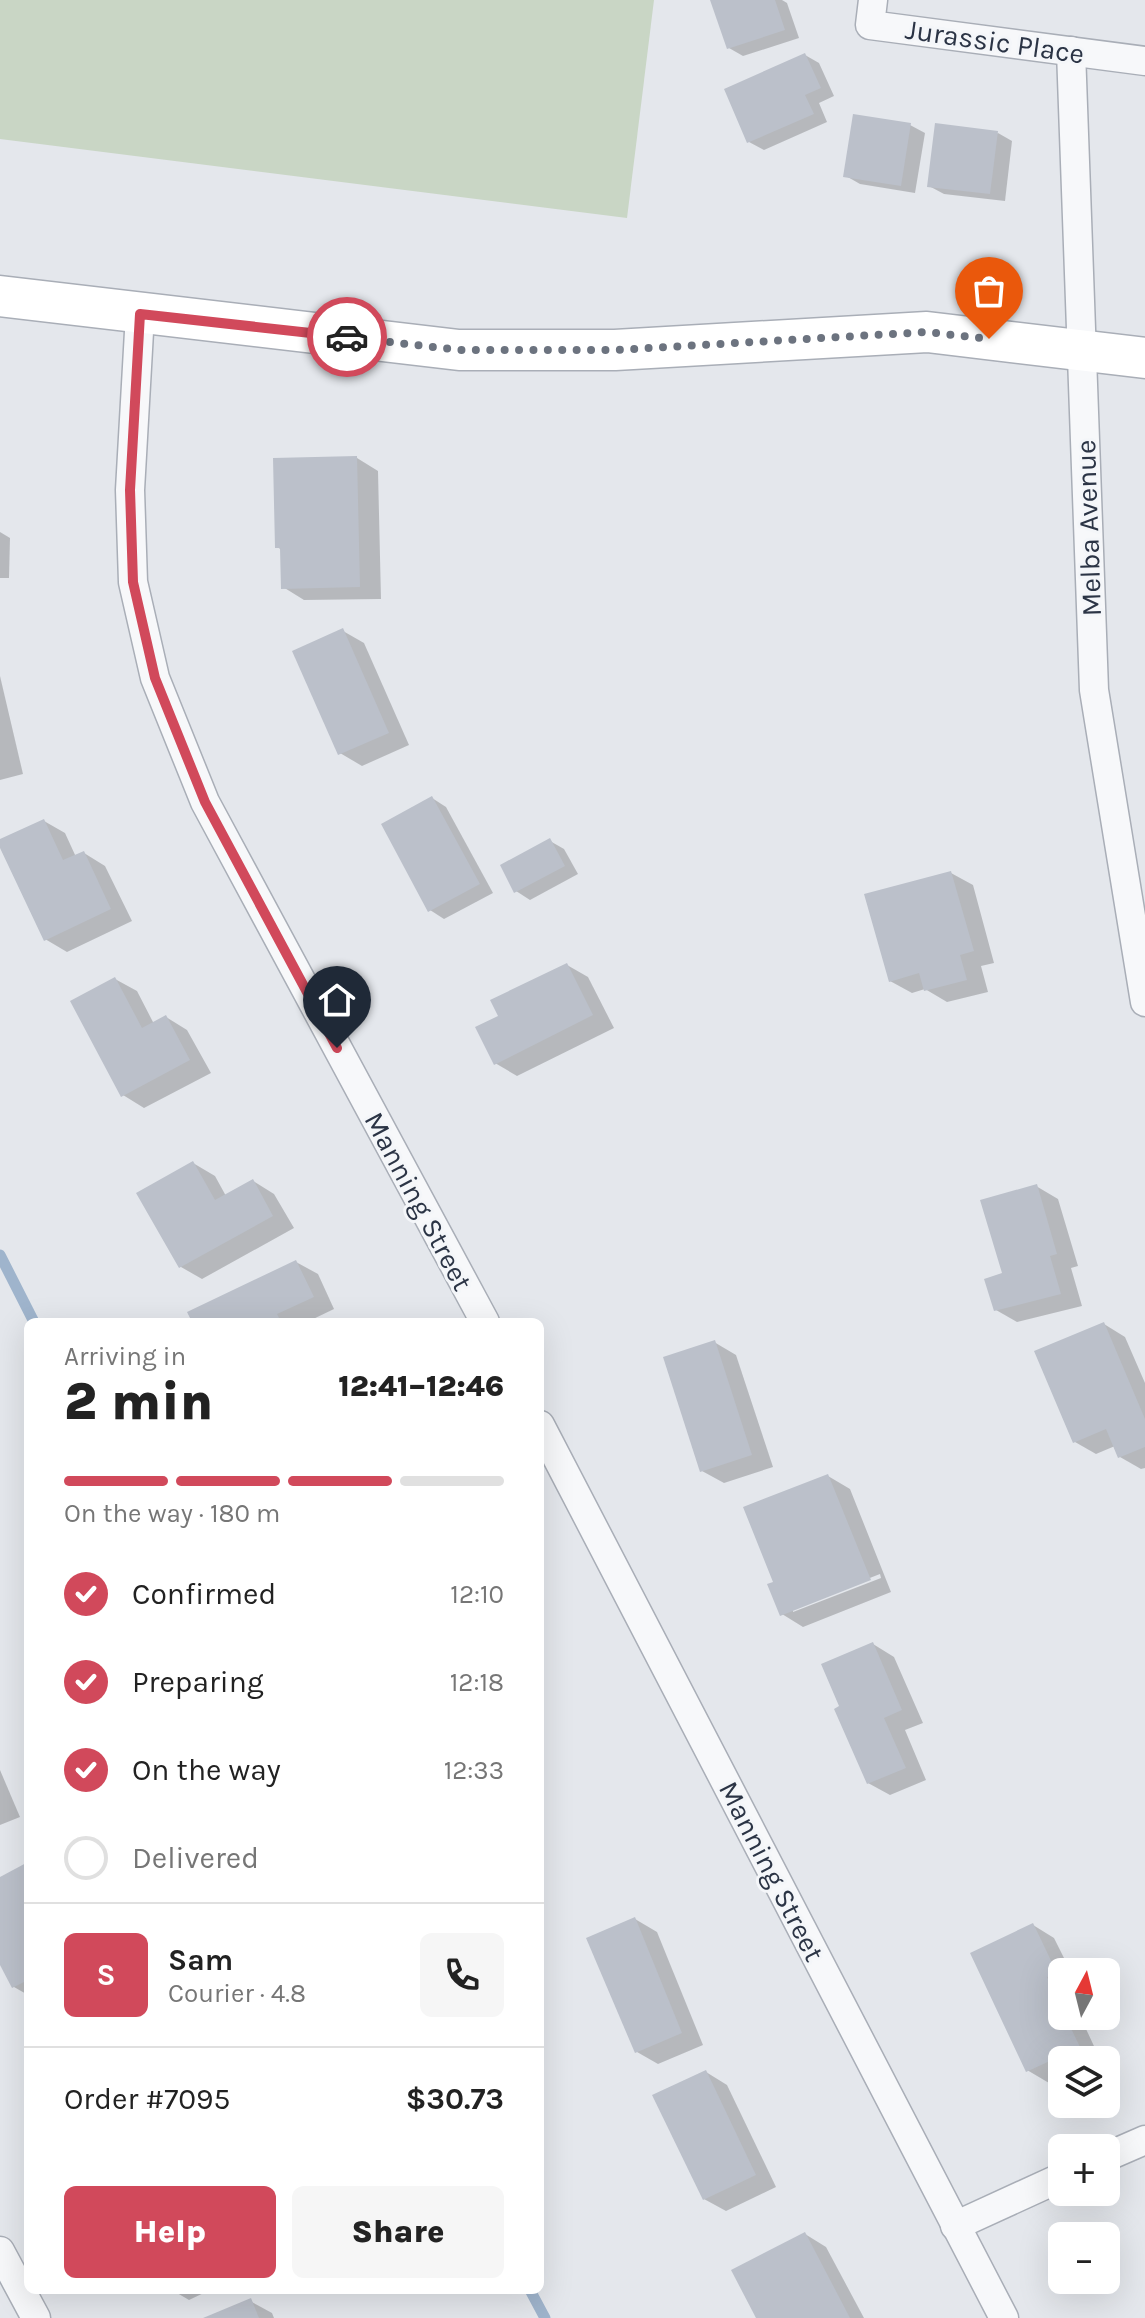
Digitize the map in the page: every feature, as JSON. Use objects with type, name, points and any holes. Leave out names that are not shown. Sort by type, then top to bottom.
[{"type":"street","name":"Jurassic Place","points":[[873,0],[870,25],[1145,61]]},
{"type":"street","name":"Melba Avenue","points":[[1071,51],[1094,690],[1145,1002]]},
{"type":"street","points":[[0,296],[459,350],[615,350],[927,332],[1145,358]]},
{"type":"street","name":"Manning Street","points":[[140,314],[130,490],[133,582],[155,678],[205,802],[483,1318]]},
{"type":"street","name":"Manning Street","points":[[544,1432],[1004,2318]]},
{"type":"street","points":[[1120,2151],[1145,2140]]},
{"type":"street","points":[[955,2226],[1048,2183]]},
{"type":"street","points":[[0,2251],[36,2318]]},
{"type":"green space","points":[[0,0],[654,0],[627,218],[0,139]]},
{"type":"building","points":[[710,0],[775,0],[785,30],[727,49]]},
{"type":"building","points":[[805,53],[821,88],[805,95],[814,114],[747,143],[724,89]]},
{"type":"building","points":[[853,114],[911,123],[901,186],[843,177]]},
{"type":"building","points":[[935,123],[998,131],[990,194],[927,187]]},
{"type":"building","points":[[357,456],[360,587],[281,589],[280,548],[275,548],[273,458]]},
{"type":"building","points":[[343,628],[389,733],[338,755],[292,651]]},
{"type":"building","points":[[432,796],[480,884],[428,912],[381,824]]},
{"type":"building","points":[[44,819],[63,860],[84,851],[111,909],[44,941],[0,848],[0,839]]},
{"type":"building","points":[[550,838],[565,866],[514,893],[500,865]]},
{"type":"building","points":[[951,871],[974,951],[960,955],[967,980],[924,991],[919,973],[889,982],[864,894]]},
{"type":"building","points":[[567,963],[593,1015],[494,1065],[475,1027],[498,1016],[490,1000]]},
{"type":"building","points":[[115,977],[142,1028],[166,1015],[190,1060],[121,1097],[70,1001]]},
{"type":"building","points":[[193,1161],[215,1200],[253,1179],[273,1216],[179,1268],[136,1193]]},
{"type":"building","points":[[1037,1184],[1057,1254],[1050,1256],[1061,1294],[994,1311],[984,1279],[1002,1273],[980,1200]]},
{"type":"building","points":[[296,1260],[314,1297],[277,1314],[279,1318],[190,1318],[187,1312]]},
{"type":"building","points":[[1104,1322],[1145,1419],[1145,1447],[1118,1458],[1106,1429],[1073,1443],[1034,1351]]},
{"type":"building","points":[[715,1340],[752,1455],[700,1472],[663,1357]]},
{"type":"building","points":[[828,1474],[871,1580],[780,1616],[767,1584],[773,1582],[743,1507]]},
{"type":"building","points":[[873,1642],[902,1710],[884,1718],[906,1768],[867,1784],[834,1709],[839,1706],[821,1664]]},
{"type":"building","points":[[24,1864],[24,1982],[12,1988],[0,1965],[0,1877]]},
{"type":"building","points":[[635,1917],[682,2033],[635,2053],[586,1938]]},
{"type":"building","points":[[1033,1923],[1050,1958],[1048,2030],[1072,2030],[1080,2046],[1048,2046],[1048,2062],[1026,2072],[970,1953]]},
{"type":"building","points":[[706,2070],[756,2175],[703,2200],[652,2095]]},
{"type":"building","points":[[805,2232],[850,2318],[756,2318],[731,2270]]},
{"type":"building","points":[[251,2298],[259,2318],[203,2318]]},
{"type":"waterway","points":[[0,1255],[32,1318]]},
{"type":"waterway","points":[[532,2294],[545,2318]]},
{"type":"way so far","points":[[347,337],[459,350],[615,350],[927,332],[989,339]]},
{"type":"route","points":[[337,1048],[205,802],[155,678],[133,582],[130,490],[140,314],[347,337]]}]
